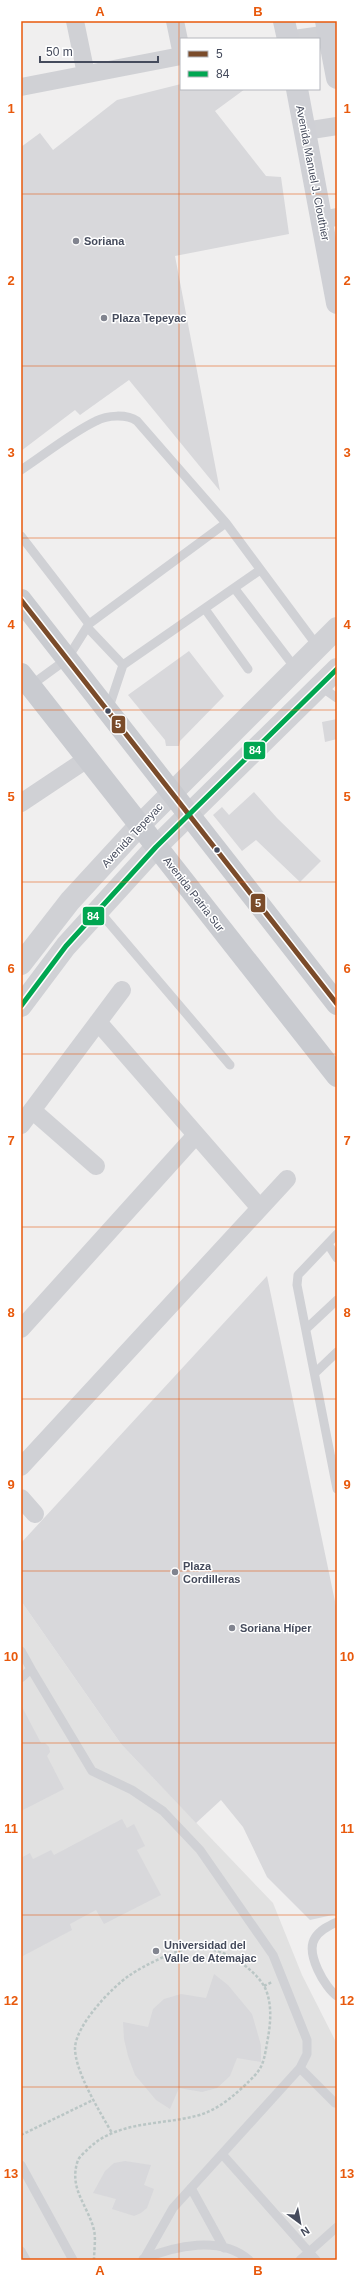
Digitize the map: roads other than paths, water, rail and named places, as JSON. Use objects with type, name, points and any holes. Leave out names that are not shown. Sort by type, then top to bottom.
[{"type":"main road","points":[[284,21],[288,38]]},
{"type":"main road","points":[[331,29],[337,78]]},
{"type":"main road","name":"Avenida Manuel J. Clouthier","points":[[297,90],[305,131],[329,219],[337,303]]},
{"type":"main road","points":[[21,600],[337,1004]]},
{"type":"main road","name":"Avenida Patria Sur","points":[[25,680],[337,1076]]},
{"type":"street","points":[[75,21],[86,74]]},
{"type":"street","points":[[175,21],[180,45]]},
{"type":"street","points":[[298,38],[331,29]]},
{"type":"street","points":[[21,87],[180,56]]},
{"type":"street","points":[[305,131],[337,126]]},
{"type":"street","name":"Avenida Tepeyac","points":[[21,964],[70,901],[139,826],[337,628]]},
{"type":"street","points":[[21,1006],[66,946],[156,847],[188,814],[329,692],[337,669]]},
{"type":"street","points":[[21,803],[87,759]]},
{"type":"street","points":[[21,1125],[122,990]]},
{"type":"street","points":[[98,1022],[260,1208]]},
{"type":"street","points":[[32,1110],[96,1166]]},
{"type":"street","points":[[21,1329],[196,1135]]},
{"type":"street","points":[[21,1467],[287,1179]]},
{"type":"street","points":[[21,1498],[35,1514]]},
{"type":"lane","points":[[21,470],[97,420],[114,417],[131,417],[137,421],[226,523],[318,647]]},
{"type":"lane","points":[[25,680],[67,659],[88,625],[226,523]]},
{"type":"lane","points":[[21,536],[88,625],[123,665]]},
{"type":"lane","points":[[108,711],[123,665],[260,570]]},
{"type":"lane","points":[[234,589],[296,669]]},
{"type":"lane","points":[[205,609],[248,669]]},
{"type":"lane","points":[[98,910],[230,1065]]},
{"type":"lane","points":[[337,1234],[298,1275],[297,1285],[337,1489]]},
{"type":"lane","points":[[328,1244],[337,1258]]},
{"type":"lane","points":[[306,1329],[337,1300]]},
{"type":"lane","points":[[315,1373],[337,1352]]},
{"type":"lane","points":[[21,1651],[92,1771],[132,1790],[163,1810],[200,1850],[273,1955],[307,2040],[307,2054],[300,2068],[173,2208],[143,2259]]},
{"type":"lane","points":[[21,1678],[31,1669]]},
{"type":"lane","points":[[337,1922],[324,1928],[314,1940],[312,1950],[318,1970],[331,1992],[337,1996]]},
{"type":"lane","points":[[300,2068],[335,2103],[337,2102]]},
{"type":"lane","points":[[222,2154],[316,2260]]},
{"type":"lane","points":[[21,2165],[73,2260]]},
{"type":"lane","points":[[191,2188],[224,2248]]},
{"type":"lane","points":[[300,2260],[337,2227]]},
{"type":"lane","points":[[143,2259],[162,2251],[191,2245],[224,2248],[249,2260]]},
{"type":"lane","points":[[21,2251],[26,2260]]},
{"type":"place","name":"Soriana","points":[[76,241]]},
{"type":"place","name":"Plaza Tepeyac","points":[[104,318]]},
{"type":"place","name":"Plaza Cordilleras","points":[[175,1572]]},
{"type":"place","name":"Soriana Híper","points":[[232,1628]]},
{"type":"place","name":"Universidad del Valle de Atemajac","points":[[156,1951]]}]
